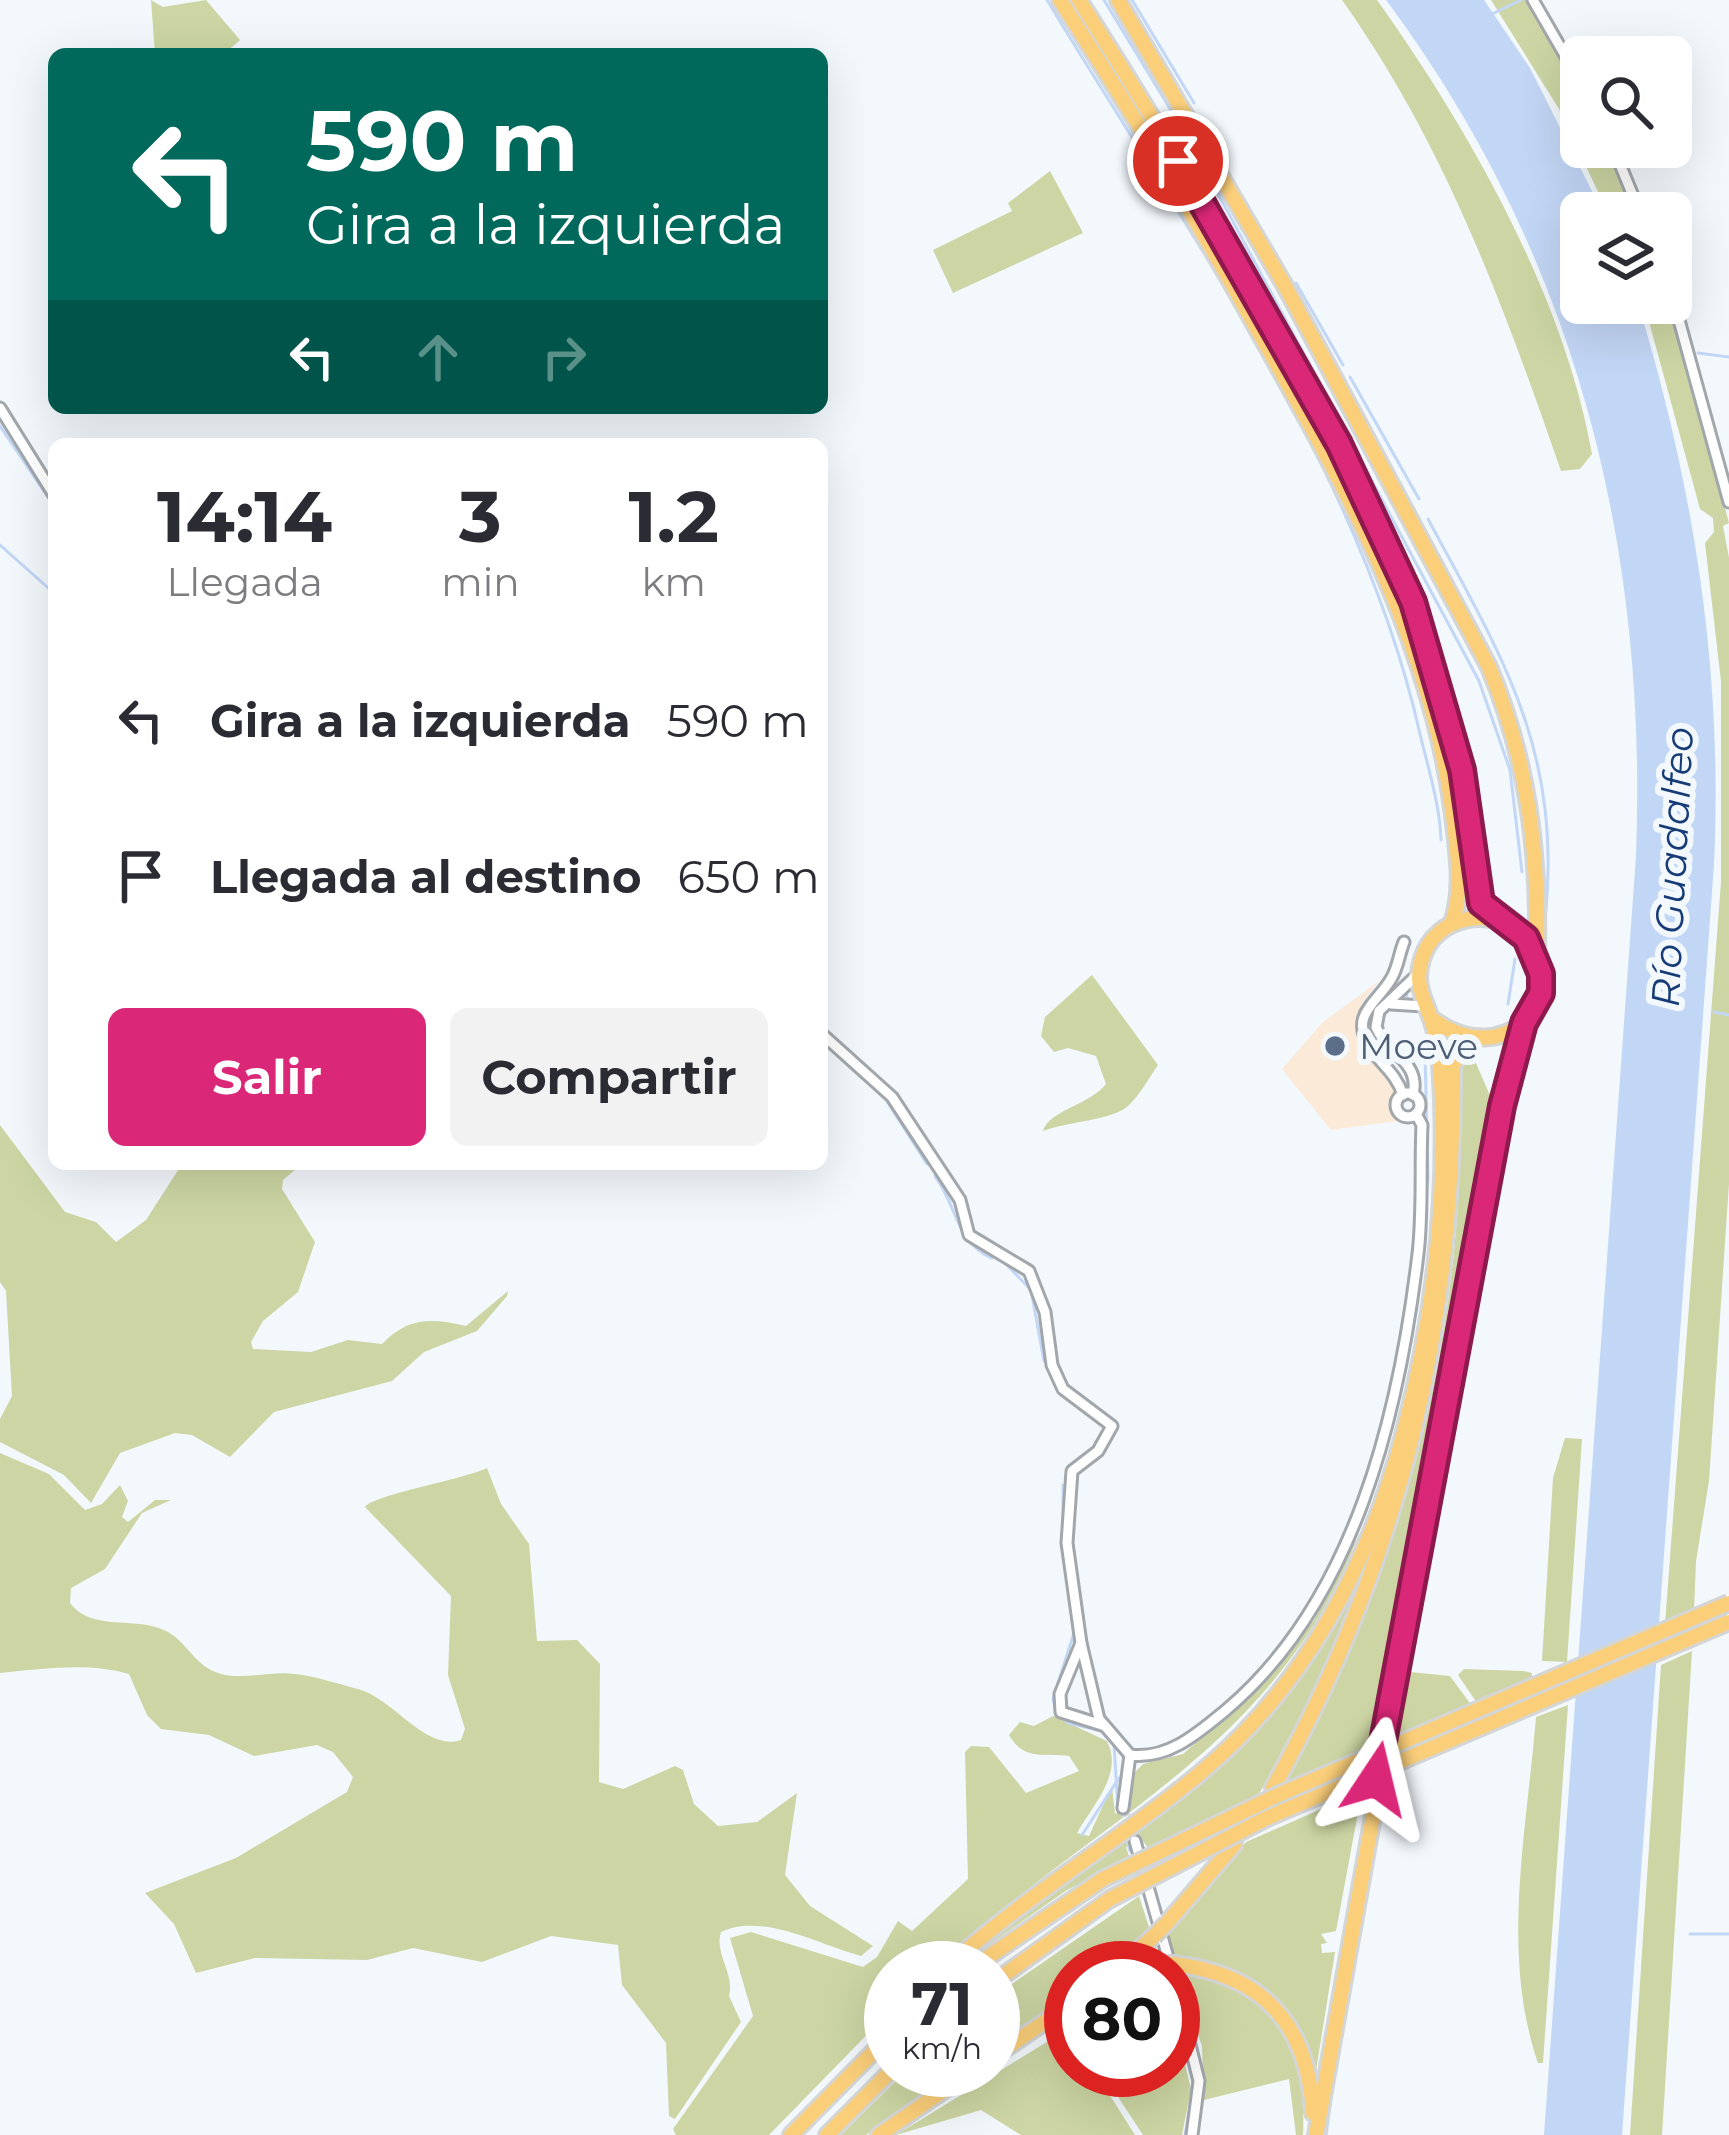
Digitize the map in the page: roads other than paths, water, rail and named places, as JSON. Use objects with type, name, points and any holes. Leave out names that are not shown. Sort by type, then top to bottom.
[{"type":"highway","points":[[977,1941],[1153,1810],[1240,1738],[1287,1683],[1339,1604],[1386,1494],[1431,1295],[1442,1122],[1428,1012],[1418,974],[1423,954],[1452,923],[1460,898],[1450,799],[1432,707],[1395,597],[1352,502],[1246,308],[1060,0]]},
{"type":"highway","points":[[1079,0],[1246,278],[1386,536],[1446,701],[1462,770],[1475,885],[1494,918]]},
{"type":"highway","points":[[1118,0],[1295,304],[1489,667],[1515,734],[1531,799],[1541,993],[1524,1023],[1502,1106],[1365,1837],[1316,2135]]},
{"type":"highway","points":[[1510,925],[1529,914],[1535,897]]},
{"type":"highway","points":[[1452,923],[1494,918],[1510,925],[1537,953]]},
{"type":"highway","points":[[1428,1012],[1471,1040],[1489,1040],[1524,1023]]},
{"type":"highway","points":[[1273,1788],[1344,1645],[1403,1479],[1445,1270],[1453,1064],[1471,1040]]},
{"type":"highway","points":[[1489,1040],[1503,1057],[1502,1106]]},
{"type":"highway","points":[[1012,1941],[1103,1880],[1278,1795],[1729,1604]]},
{"type":"highway","points":[[1020,1963],[1109,1899],[1247,1827],[1729,1622]]},
{"type":"highway","points":[[1148,1941],[1234,1845]]},
{"type":"highway","points":[[1200,1971],[1226,1974],[1283,2017],[1306,2059],[1316,2135]]},
{"type":"highway","points":[[819,2104],[843,2068],[864,2047]]},
{"type":"highway","points":[[791,2135],[864,2060]]},
{"type":"highway","points":[[827,2135],[865,2097]]},
{"type":"highway","points":[[878,2135],[934,2097]]},
{"type":"street","points":[[1534,0],[1560,46]]},
{"type":"street","points":[[1680,324],[1729,502]]},
{"type":"street","points":[[0,408],[48,485]]},
{"type":"street","points":[[1404,942],[1390,980],[1368,1003],[1362,1024],[1368,1045],[1408,1095],[1420,1104],[1416,1114],[1407,1117],[1398,1111],[1408,1095],[1409,1066],[1376,1028],[1385,1005],[1418,974]]},
{"type":"street","points":[[1385,1005],[1402,1001],[1428,1012]]},
{"type":"street","points":[[828,1039],[892,1097],[960,1200],[968,1234],[1029,1271],[1045,1312],[1052,1366],[1063,1389],[1112,1426],[1098,1451],[1072,1471],[1067,1544],[1081,1643],[1105,1726],[1130,1755],[1145,1757],[1180,1745],[1267,1671],[1320,1595],[1345,1545],[1366,1493],[1383,1426],[1418,1252],[1422,1125],[1416,1114]]},
{"type":"street","points":[[1081,1643],[1060,1694],[1061,1712],[1105,1726]]},
{"type":"street","points":[[1123,1808],[1130,1755]]},
{"type":"street","points":[[1135,1841],[1159,1941]]},
{"type":"street","points":[[1192,2135],[1197,2097]]},
{"type":"water","name":"Río Guadalfeo","points":[[1386,0],[1484,0],[1530,68],[1560,128],[1560,168],[1580,168],[1592,192],[1560,192],[1560,324],[1644,324],[1689,511],[1709,650],[1716,792],[1714,864],[1622,2135],[1544,2135],[1636,856],[1629,626],[1612,515],[1586,406],[1551,300],[1506,197],[1451,97]]},
{"type":"waterway","points":[[1047,0],[1210,263],[1312,446],[1356,540],[1393,636],[1433,787],[1441,840]]},
{"type":"waterway","points":[[1104,0],[1192,145],[1479,681],[1510,770],[1522,872]]},
{"type":"waterway","points":[[1132,0],[1194,103]]},
{"type":"waterway","points":[[1490,15],[1521,0]]},
{"type":"waterway","points":[[1296,283],[1343,365]]},
{"type":"waterway","points":[[1698,353],[1729,357]]},
{"type":"waterway","points":[[1350,377],[1419,499]]},
{"type":"waterway","points":[[0,426],[48,497]]},
{"type":"waterway","points":[[1428,519],[1502,660],[1534,751],[1548,853],[1546,911]]},
{"type":"waterway","points":[[0,545],[48,588]]},
{"type":"waterway","points":[[1508,1004],[1515,959]]},
{"type":"waterway","points":[[1714,1012],[1729,1015]]},
{"type":"waterway","points":[[828,1047],[867,1080]]},
{"type":"waterway","points":[[1416,1301],[1428,1177],[1425,1054]]},
{"type":"waterway","points":[[883,1095],[927,1164]]},
{"type":"waterway","points":[[1410,1664],[1506,1128]]},
{"type":"waterway","points":[[935,1176],[964,1233],[992,1258]]},
{"type":"waterway","points":[[1006,1264],[1031,1290],[1044,1361]]},
{"type":"waterway","points":[[1400,1390],[1405,1364]]},
{"type":"waterway","points":[[1315,1612],[1358,1528],[1387,1440]]},
{"type":"waterway","points":[[1063,1485],[1063,1532]]},
{"type":"waterway","points":[[1063,1548],[1074,1633],[1053,1699],[1056,1712],[1068,1723],[1102,1731],[1114,1744],[1118,1810]]},
{"type":"waterway","points":[[1276,1666],[1310,1621]]},
{"type":"waterway","points":[[1170,1756],[1215,1726],[1270,1673]]},
{"type":"waterway","points":[[1397,1722],[1407,1675]]},
{"type":"waterway","points":[[1082,1835],[1119,1778]]},
{"type":"waterway","points":[[1126,1836],[1130,1851]]},
{"type":"waterway","points":[[1145,1897],[1151,1918]]},
{"type":"waterway","points":[[1690,1934],[1729,1934]]},
{"type":"waterway","points":[[1326,2135],[1338,2048]]},
{"type":"waterway","points":[[1185,2135],[1192,2097]]},
{"type":"tunnel","points":[[1123,1808],[1135,1841]]},
{"type":"place","name":"Moeve","points":[[1335,1046]]}]
